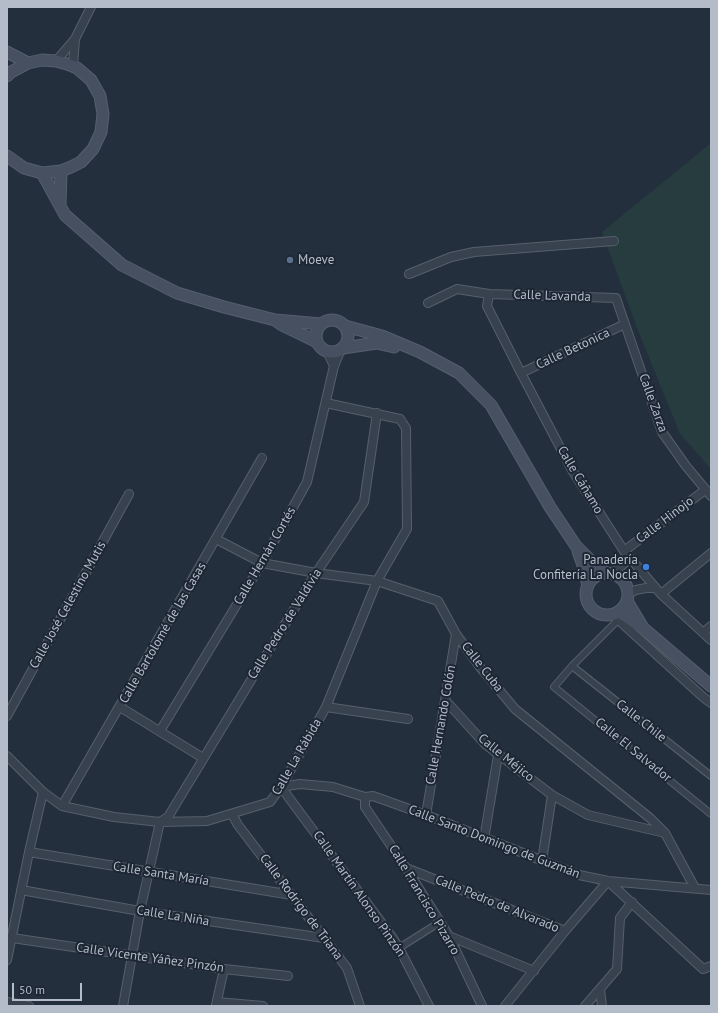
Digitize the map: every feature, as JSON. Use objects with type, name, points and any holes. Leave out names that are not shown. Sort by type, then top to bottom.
[{"type":"main road","points":[[7,52],[28,63]]},
{"type":"main road","points":[[7,76],[11,72],[28,63],[42,60],[56,60],[73,66],[91,80],[100,96],[103,114],[101,132],[93,148],[80,162],[71,167],[61,171],[42,172],[24,168],[7,156]]},
{"type":"main road","points":[[60,204],[61,171]]},
{"type":"main road","points":[[42,172],[65,215],[122,265],[177,293],[224,307],[275,320],[321,324]]},
{"type":"main road","points":[[342,348],[347,342],[348,337],[348,332],[345,326],[341,322],[331,319],[321,324],[316,330],[316,338],[321,348],[327,351],[334,352],[342,348],[377,343],[420,352]]},
{"type":"main road","points":[[275,320],[282,326],[317,342]]},
{"type":"main road","points":[[345,326],[382,336],[420,352],[459,373],[491,405],[550,507],[576,546],[588,560],[609,574],[620,578],[623,582],[627,597],[643,628]]},
{"type":"main road","points":[[576,546],[584,568],[588,586],[586,599],[593,610],[604,615],[617,615],[643,628],[711,686]]},
{"type":"main road","points":[[588,586],[598,575],[609,574]]},
{"type":"main road","points":[[617,615],[623,608],[627,597]]},
{"type":"street","points":[[56,60],[75,39],[90,7]]},
{"type":"street","points":[[73,66],[75,39]]},
{"type":"street","points":[[410,274],[451,257],[474,252],[614,241]]},
{"type":"street","name":"Calle Lavanda","points":[[428,302],[457,290],[489,294],[616,298]]},
{"type":"street","name":"Calle Cáñamo","points":[[489,294],[487,306],[572,470],[626,553],[658,591],[711,640]]},
{"type":"street","name":"Calle Zarza","points":[[616,298],[662,432],[711,496]]},
{"type":"street","name":"Calle Betonica","points":[[521,374],[625,324]]},
{"type":"street","name":"Calle Hernán Cortés","points":[[160,731],[262,563],[307,482],[334,366],[342,348]]},
{"type":"street","points":[[327,351],[334,366]]},
{"type":"street","name":"Calle La Rábida","points":[[62,806],[114,817],[160,822],[207,821],[270,802],[281,788],[326,707],[378,581],[407,529],[406,428],[400,419],[326,403]]},
{"type":"street","name":"Calle Pedro de Valdivia","points":[[160,822],[168,817],[316,573],[364,502],[377,413]]},
{"type":"street","name":"Calle Bartolomé de las Casas","points":[[62,806],[262,458]]},
{"type":"street","name":"Calle Hinojo","points":[[609,574],[627,561],[626,553],[705,490]]},
{"type":"street","name":"Calle José Celestino Mutis","points":[[7,716],[129,494]]},
{"type":"street","name":"Calle Cuba","points":[[216,540],[262,563],[316,573],[378,581],[438,601],[456,634],[480,667],[515,709],[650,818],[665,833],[695,888]]},
{"type":"street","points":[[627,597],[636,590],[646,588],[658,591],[711,553]]},
{"type":"street","points":[[572,666],[617,615],[711,703]]},
{"type":"street","points":[[703,633],[711,626]]},
{"type":"street","name":"Calle Hernando Colón","points":[[426,815],[456,634]]},
{"type":"street","name":"Calle El Salvador","points":[[572,666],[554,687],[711,814]]},
{"type":"street","name":"Calle Chile","points":[[572,666],[711,776]]},
{"type":"street","name":"Calle Méjico","points":[[446,700],[485,744],[552,795],[588,815],[665,833]]},
{"type":"street","points":[[120,707],[203,758]]},
{"type":"street","points":[[326,707],[408,719]]},
{"type":"street","points":[[484,839],[498,755]]},
{"type":"street","points":[[7,758],[43,792],[62,806]]},
{"type":"street","name":"Calle Santo Domingo de Guzmán","points":[[281,788],[300,784],[333,788],[365,797],[373,796],[580,875],[608,881],[711,890]]},
{"type":"street","name":"Calle Martín Alonso Pinzón","points":[[281,788],[400,948],[429,1006]]},
{"type":"street","points":[[7,960],[43,792]]},
{"type":"street","points":[[542,861],[552,795]]},
{"type":"street","name":"Calle Francisco Pizarro","points":[[365,797],[365,807],[449,936],[482,1006]]},
{"type":"street","name":"Calle Rodrigo de Triana","points":[[232,814],[238,825],[347,968],[360,1006]]},
{"type":"street","points":[[123,1006],[140,911],[150,872],[160,822]]},
{"type":"street","name":"Calle Santa María","points":[[29,852],[292,895]]},
{"type":"street","name":"Calle Pedro de Alvarado","points":[[406,868],[565,931]]},
{"type":"street","points":[[505,1006],[565,931],[608,881],[704,969],[711,966]]},
{"type":"street","name":"Calle La Niña","points":[[21,890],[140,911],[324,938]]},
{"type":"street","points":[[585,1006],[617,969],[620,918],[632,902]]},
{"type":"street","points":[[400,948],[440,922]]},
{"type":"street","points":[[449,936],[534,971]]},
{"type":"street","name":"Calle Vicente Yáñez Pinzón","points":[[12,938],[224,969],[288,976]]},
{"type":"street","points":[[224,969],[216,1004],[263,1006]]},
{"type":"street","points":[[600,989],[602,1006]]},
{"type":"street","points":[[7,1002],[29,1006]]},
{"type":"green space","points":[[711,143],[711,469],[680,434],[637,328],[602,232]]},
{"type":"place","name":"Moeve","points":[[290,260]]},
{"type":"place","name":"Panadería Confitería La Nocla","points":[[646,567]]}]
